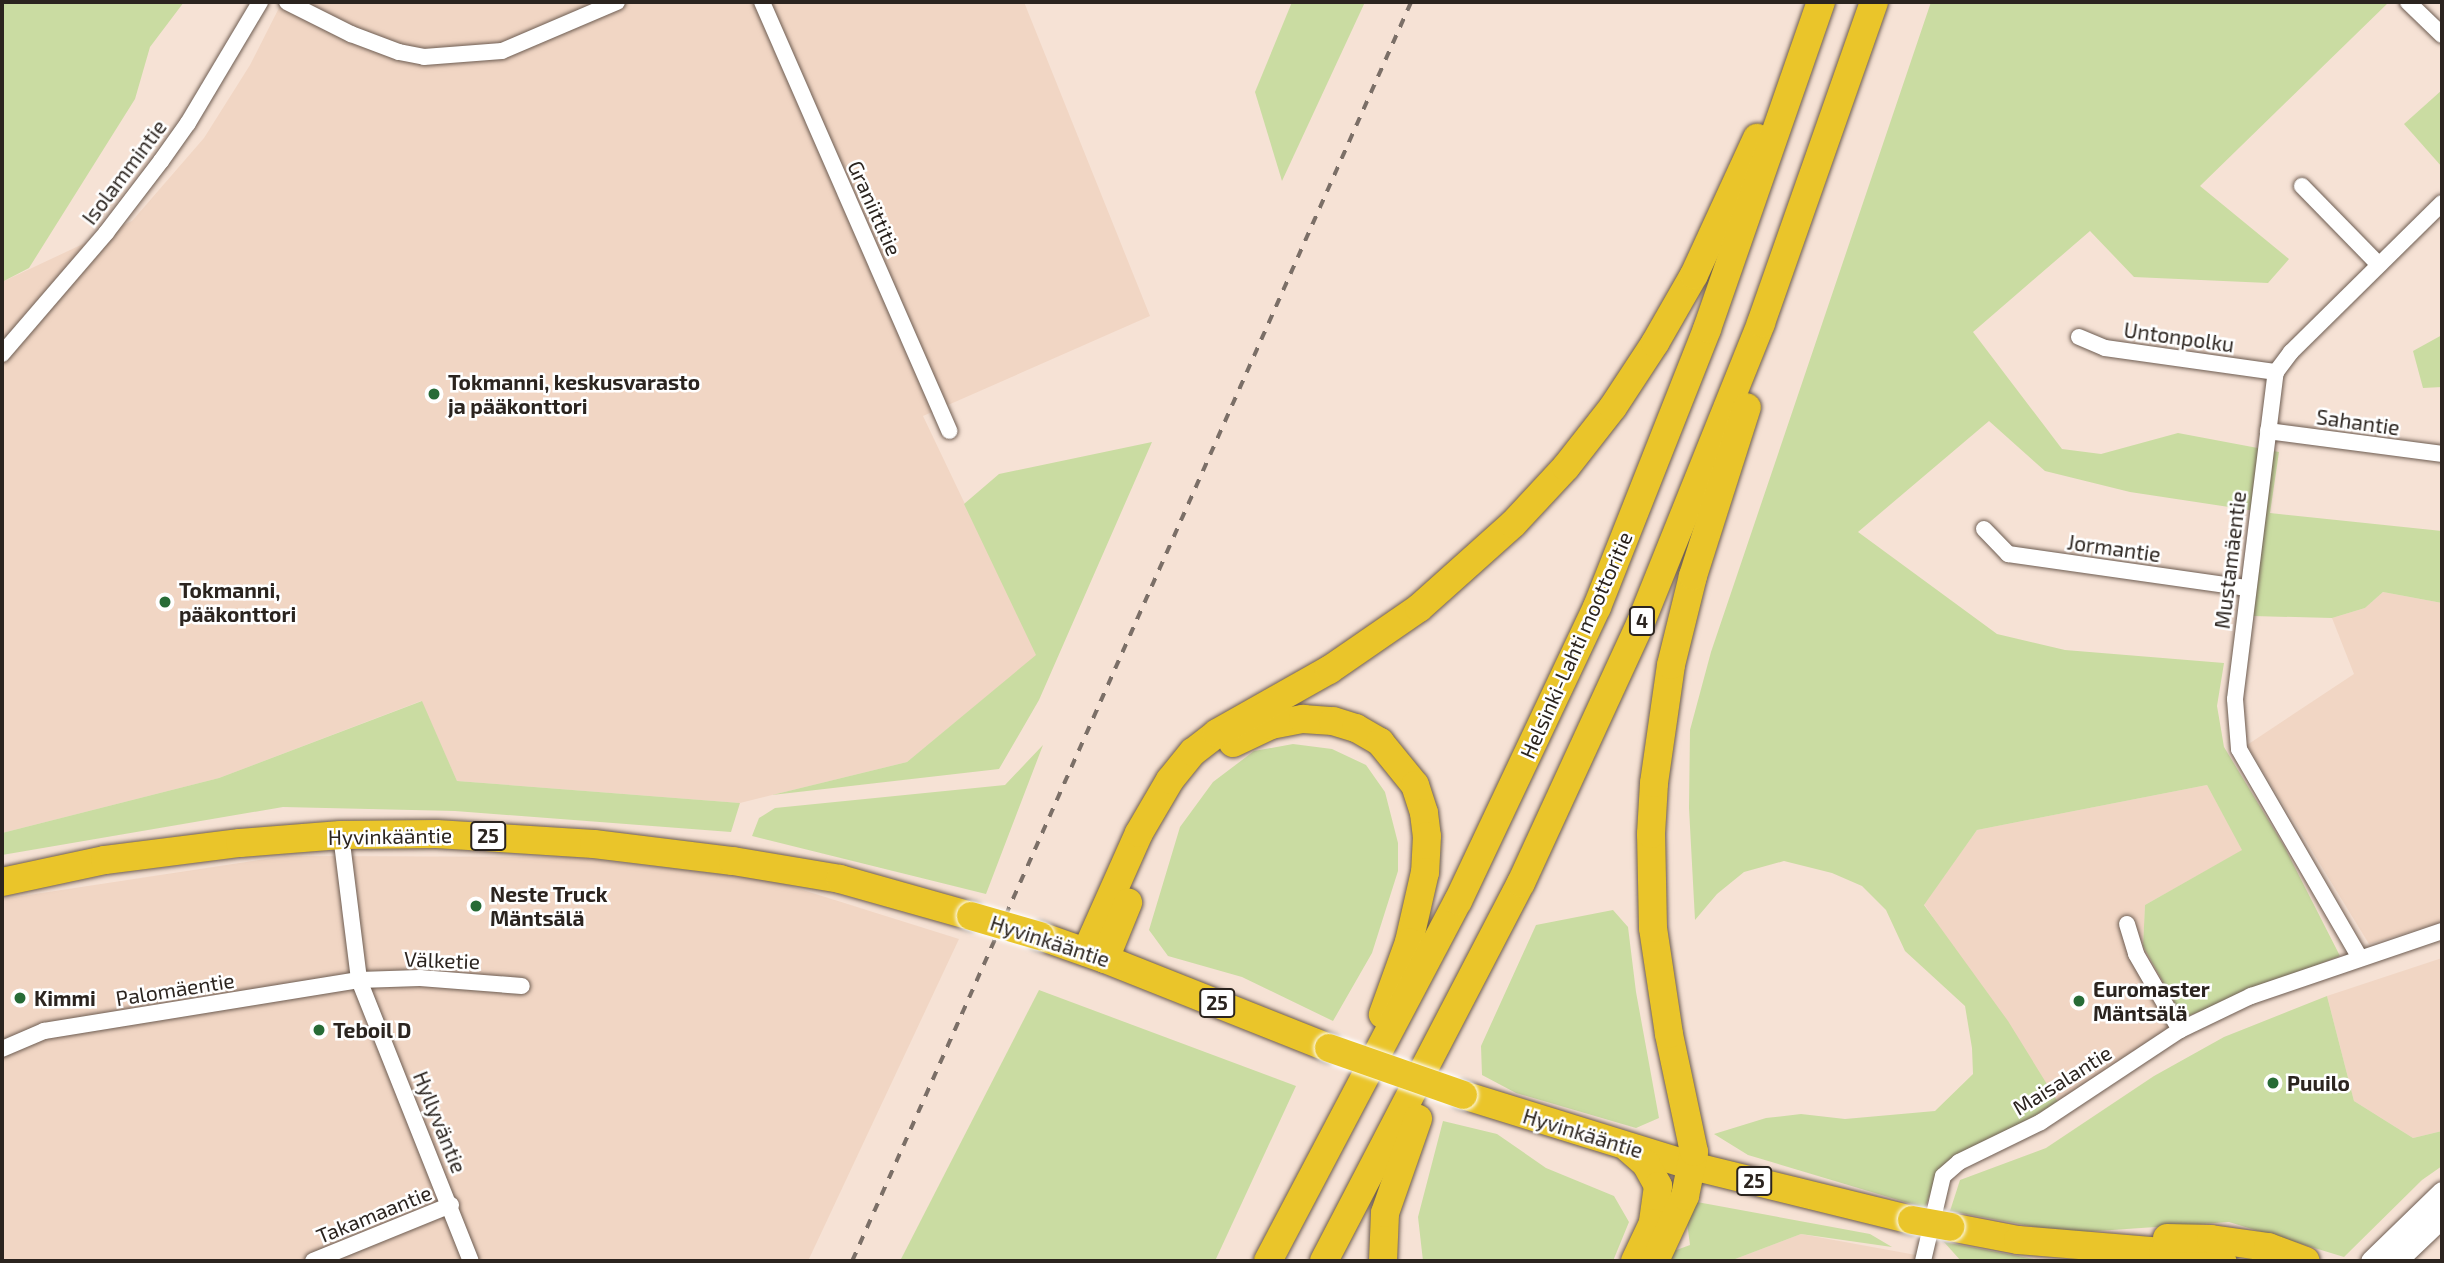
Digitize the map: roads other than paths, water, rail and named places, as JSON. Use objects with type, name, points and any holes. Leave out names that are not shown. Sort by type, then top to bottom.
[{"type":"highway","points":[[1095,955],[1139,833],[1170,780],[1193,752],[1217,733],[1329,670],[1419,608],[1513,524],[1566,467],[1613,407],[1695,275],[1756,142],[1811,2]]},
{"type":"highway","name":"Helsinki-Lahti moottoritie","points":[[1267,1261],[1452,913],[1597,607],[1707,328],[1821,2]]},
{"type":"highway","name":"4","points":[[1324,1261],[1521,883],[1641,622],[1761,323],[1835,120],[1874,2]]},
{"type":"highway","points":[[1655,1261],[1685,1196],[1692,1166],[1692,1133],[1669,1034],[1653,928],[1651,834],[1660,734],[1671,665],[1693,576],[1835,120]]},
{"type":"highway","points":[[1095,955],[1161,829],[1190,784],[1227,747],[1244,736],[1271,725],[1303,719],[1345,724],[1380,742],[1415,786],[1424,813],[1427,836],[1425,872],[1409,942],[1376,1029],[1267,1261]]},
{"type":"highway","name":"Hyvinkääntie","points":[[2,882],[105,860],[240,843],[341,835],[503,836],[664,852],[840,880],[1040,936],[1095,955],[1329,1048],[1464,1095],[1692,1166],[1950,1227],[2066,1245],[2163,1252],[2222,1261]]},
{"type":"highway","points":[[1382,1261],[1385,1213],[1405,1149],[1521,883]]},
{"type":"highway","points":[[1684,1097],[1696,1127],[1719,1153],[1742,1167],[1815,1196]]},
{"type":"highway","points":[[1627,1147],[1646,1164],[1658,1186],[1653,1223],[1635,1261]]},
{"type":"highway","name":"Hyvinkääntie","points":[[2066,1245],[2167,1238],[2211,1239],[2268,1247],[2305,1261]]},
{"type":"main road","points":[[2371,1261],[2442,1192]]},
{"type":"main road","points":[[2396,1261],[2442,1217]]},
{"type":"street","name":"Isolammintie","points":[[2,354],[106,233],[161,161],[188,123],[260,2]]},
{"type":"street","points":[[287,2],[351,34],[399,52],[424,57],[502,51],[617,2]]},
{"type":"street","name":"Graniittitie","points":[[762,2],[949,431]]},
{"type":"street","points":[[2408,2],[2442,35]]},
{"type":"street","points":[[2302,186],[2379,265]]},
{"type":"street","points":[[2276,372],[2291,352],[2442,203]]},
{"type":"street","name":"Untonpolku","points":[[2079,337],[2105,348],[2276,372]]},
{"type":"street","name":"Mustamäentie","points":[[2276,372],[2235,699],[2239,750],[2360,958]]},
{"type":"street","name":"Sahantie","points":[[2268,431],[2442,454]]},
{"type":"street","name":"Jormantie","points":[[1984,529],[2008,554],[2248,588]]},
{"type":"street","name":"Hyllyväntie","points":[[341,835],[359,980],[451,1205],[471,1261]]},
{"type":"street","points":[[2127,924],[2136,954],[2180,1030]]},
{"type":"street","name":"Maisalantie","points":[[1923,1261],[1943,1176],[1959,1162],[2042,1122],[2180,1030],[2251,996],[2442,931]]},
{"type":"street","name":"Välketie","points":[[359,980],[420,978],[522,986]]},
{"type":"street","name":"Palomäentie","points":[[2,1049],[44,1031],[359,980]]},
{"type":"street","name":"Takamaantie","points":[[313,1261],[451,1205]]},
{"type":"railway","points":[[852,1261],[1411,2]]},
{"type":"place","name":"Tokmanni, keskusvarasto ja pääkonttori","points":[[434,394]]},
{"type":"place","name":"Tokmanni, pääkonttori","points":[[165,602]]},
{"type":"place","name":"Neste Truck Mäntsälä","points":[[476,906]]},
{"type":"place","name":"Kimmi","points":[[20,998]]},
{"type":"place","name":"Euromaster Mäntsälä","points":[[2079,1001]]},
{"type":"place","name":"Teboil D","points":[[319,1030]]},
{"type":"place","name":"Puuilo","points":[[2273,1083]]}]
